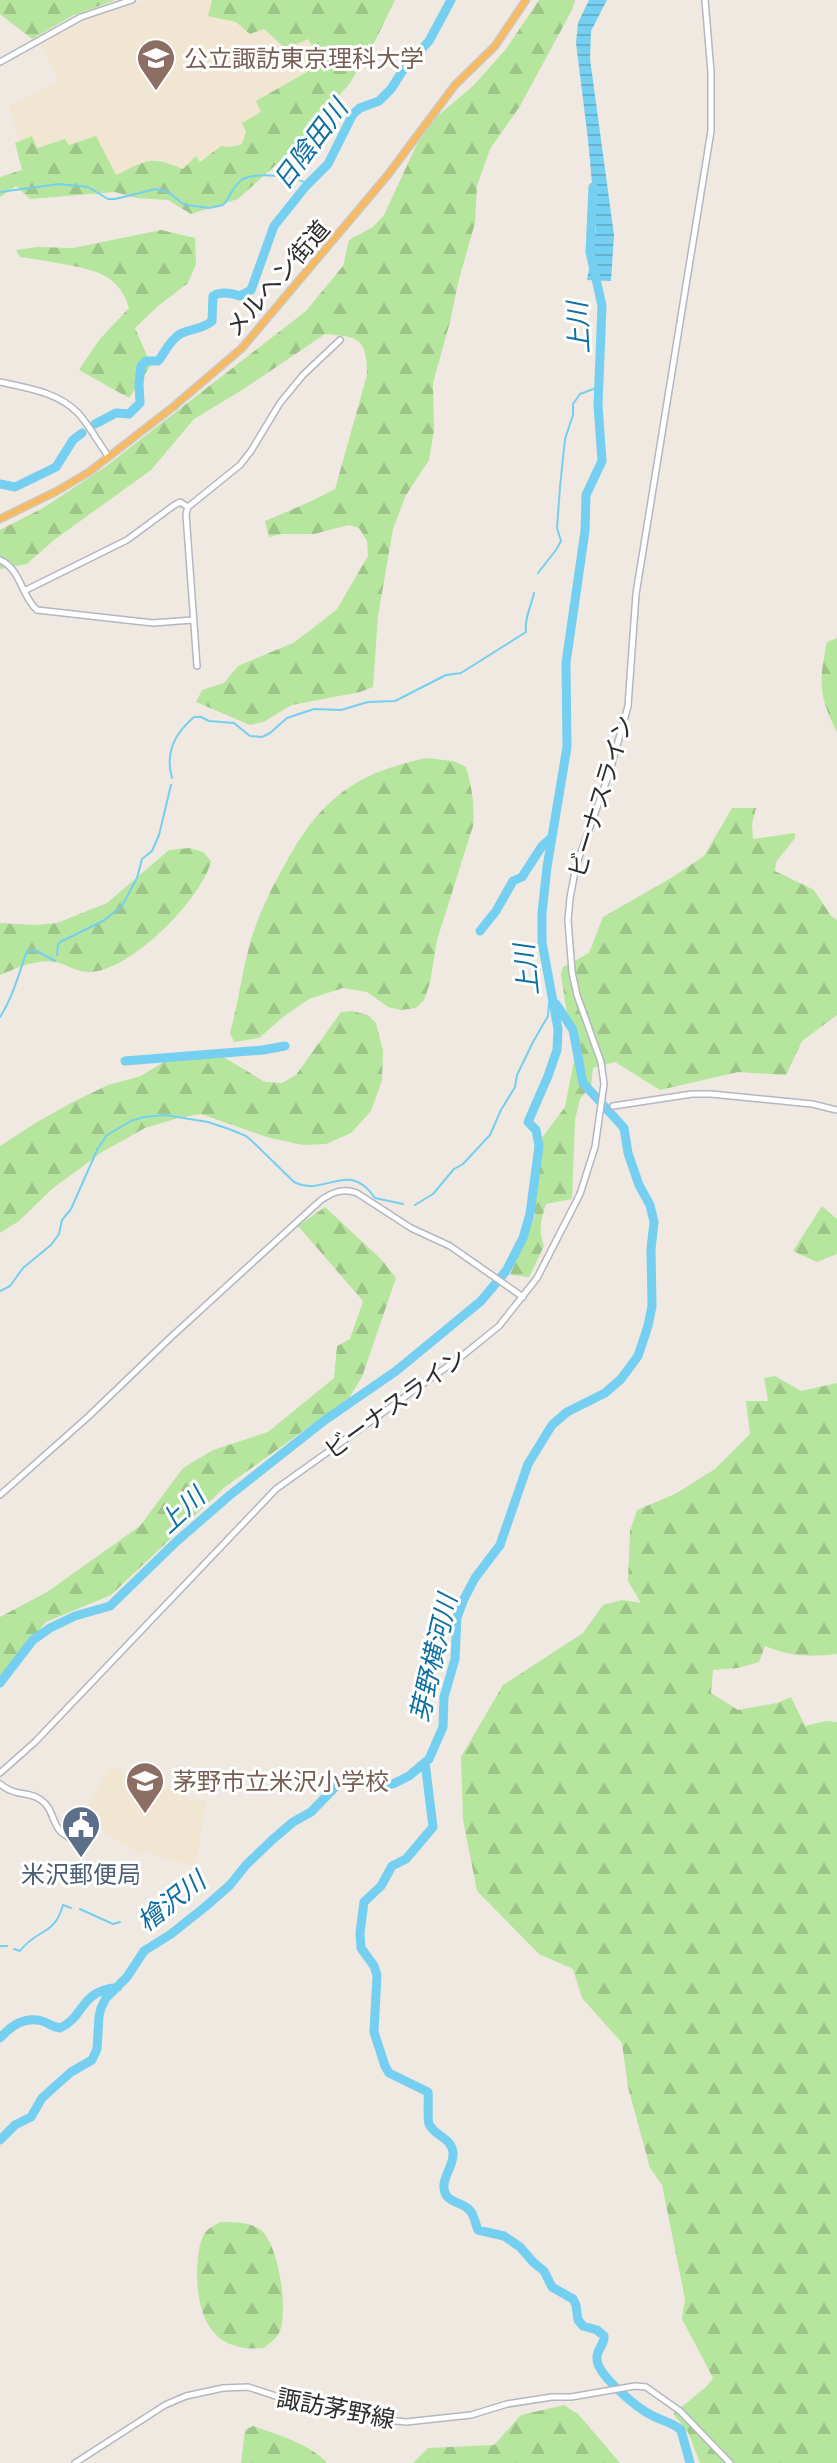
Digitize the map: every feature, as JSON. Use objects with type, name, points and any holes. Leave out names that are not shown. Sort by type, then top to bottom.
[{"type":"highway","name":"メルヘン街道","points":[[0,519],[74,482],[226,363],[255,334],[387,176],[455,85],[495,46],[526,0]]},
{"type":"main road","points":[[0,62],[81,17],[132,0]]},
{"type":"main road","name":"ビーナスライン","points":[[0,1773],[35,1742],[276,1489],[499,1326],[520,1295],[537,1278],[580,1194],[595,1147],[604,1084],[601,1062],[572,972],[568,920],[570,898],[576,866],[613,763],[628,706],[633,616],[646,523],[711,131],[711,72],[705,0]]},
{"type":"main road","points":[[197,666],[188,507],[240,465],[280,403],[303,375],[340,340]]},
{"type":"main road","points":[[0,382],[43,392],[65,402],[79,414],[108,456]]},
{"type":"main road","points":[[24,591],[127,540],[180,502],[188,507]]},
{"type":"main road","points":[[0,560],[13,570],[29,603],[37,610],[153,623],[193,620]]},
{"type":"main road","points":[[613,1106],[711,1094],[812,1104],[837,1110]]},
{"type":"main road","points":[[0,1495],[295,1223],[321,1200],[336,1192],[350,1190],[357,1193],[411,1228],[450,1246],[520,1295]]},
{"type":"main road","points":[[0,1784],[17,1794],[40,1799],[49,1808],[60,1832],[76,1844]]},
{"type":"main road","name":"諏訪茅野線","points":[[75,2463],[165,2405],[186,2396],[223,2388],[248,2387],[359,2417],[406,2422],[471,2415],[507,2404],[624,2387],[646,2387],[680,2411],[730,2463]]},
{"type":"shaded area","name":"公立諏訪東京理科大学","points":[[149,0],[330,0],[322,60],[261,112],[246,132],[242,144],[221,146],[200,162],[196,156],[183,169],[160,159],[145,161],[116,175],[96,136],[69,146],[65,139],[36,148],[32,137],[20,141],[9,105],[59,82],[41,45],[86,19]]},
{"type":"shaded area","name":"茅野市立米沢小学校","points":[[113,1768],[159,1789],[186,1786],[187,1801],[206,1800],[196,1867],[145,1852],[142,1855],[84,1823],[88,1806],[109,1769]]},
{"type":"green space","points":[[0,0],[115,0],[72,16],[32,39],[0,14]]},
{"type":"green space","points":[[212,0],[395,0],[350,83],[288,154],[238,199],[191,214],[168,200],[136,198],[115,192],[30,199],[16,186],[0,197],[0,177],[22,170],[15,143],[32,136],[37,148],[65,139],[69,145],[96,136],[116,175],[149,161],[183,169],[196,156],[200,162],[221,146],[242,144],[246,132],[242,123],[261,112],[256,101],[307,72],[321,60],[308,39],[286,49],[264,29],[250,34],[236,22],[208,16]]},
{"type":"green space","points":[[539,0],[575,0],[520,106],[490,149],[477,186],[475,223],[433,383],[434,430],[429,460],[406,495],[393,529],[378,616],[373,687],[292,705],[263,722],[250,725],[196,702],[202,690],[224,683],[238,666],[293,643],[337,609],[368,556],[367,541],[359,528],[349,525],[314,534],[269,537],[265,521],[335,489],[367,375],[365,353],[353,338],[325,334],[194,419],[151,470],[54,540],[27,564],[0,569],[0,530],[43,508],[105,467],[306,311],[343,266],[349,240],[373,227],[384,215],[417,144],[435,118],[473,86],[506,49]]},
{"type":"green space","points":[[161,230],[195,238],[196,264],[188,283],[135,328],[151,365],[129,398],[79,370],[99,340],[129,308],[118,287],[100,273],[20,257],[16,250],[73,248]]},
{"type":"green space","points":[[837,638],[837,732],[823,698],[822,678],[827,642]]},
{"type":"green space","points":[[426,758],[453,761],[466,767],[474,811],[473,826],[437,940],[424,1000],[416,1008],[401,1010],[388,1007],[367,992],[343,988],[309,999],[259,1038],[234,1042],[230,1033],[253,933],[298,841],[326,806],[359,781],[400,764]]},
{"type":"green space","points":[[732,808],[756,808],[752,824],[753,839],[795,833],[795,838],[776,862],[775,871],[814,890],[837,920],[837,1015],[802,1041],[786,1075],[738,1072],[660,1090],[615,1062],[593,1068],[591,1086],[580,1099],[575,1120],[572,1199],[546,1204],[541,1225],[544,1246],[529,1277],[510,1275],[535,1216],[534,1176],[541,1139],[565,1107],[574,1061],[561,974],[563,967],[589,953],[603,917],[704,856]]},
{"type":"green space","points":[[190,848],[203,852],[211,861],[205,877],[162,931],[124,960],[106,969],[89,972],[59,963],[36,962],[0,975],[0,923],[57,923],[107,903],[169,850]]},
{"type":"green space","points":[[341,1012],[368,1015],[376,1023],[383,1051],[382,1080],[371,1111],[351,1133],[326,1144],[304,1145],[270,1138],[201,1114],[178,1118],[145,1128],[102,1152],[52,1189],[19,1221],[0,1233],[0,1146],[37,1122],[108,1085],[141,1076],[173,1056],[215,1052],[265,1082],[282,1083],[296,1075]]},
{"type":"green space","points":[[822,1206],[837,1219],[837,1254],[817,1262],[793,1251]]},
{"type":"green space","points":[[325,1207],[382,1260],[396,1278],[362,1377],[349,1398],[225,1487],[111,1595],[46,1622],[0,1676],[0,1617],[47,1592],[140,1526],[183,1468],[213,1450],[268,1432],[334,1378],[337,1346],[350,1339],[363,1301],[298,1226]]},
{"type":"green space","points":[[775,1376],[801,1391],[837,1383],[837,1654],[800,1655],[765,1646],[759,1662],[713,1670],[711,1693],[738,1710],[777,1703],[791,1697],[805,1726],[837,1722],[837,2463],[700,2463],[688,2432],[673,2414],[713,2378],[682,2319],[685,2299],[662,2185],[650,2168],[628,2087],[622,2043],[582,1998],[573,1969],[539,1954],[477,1891],[463,1820],[461,1757],[503,1685],[583,1633],[603,1605],[622,1600],[641,1603],[628,1581],[630,1531],[637,1510],[675,1494],[715,1469],[750,1434],[746,1401],[768,1401],[764,1378]]},
{"type":"green space","points":[[220,2222],[244,2223],[258,2228],[272,2247],[280,2278],[283,2312],[278,2335],[264,2348],[231,2345],[220,2338],[204,2317],[198,2287],[199,2251],[205,2233]]},
{"type":"green space","points":[[564,2405],[579,2415],[620,2463],[413,2463],[428,2448],[494,2445],[521,2415]]},
{"type":"green space","points":[[253,2426],[302,2445],[327,2463],[241,2463],[245,2430]]},
{"type":"water","points":[[589,0],[607,0],[591,31],[590,59],[614,235],[611,281],[587,280],[596,229],[576,43],[578,23]]},
{"type":"waterway","name":"日陰田川","points":[[95,424],[116,413],[129,414],[140,403],[141,366],[146,361],[158,361],[180,334],[212,321],[213,296],[219,293],[240,296],[251,290],[274,226],[328,164],[353,114],[379,101],[429,41],[451,0]]},
{"type":"waterway","points":[[0,192],[59,184],[88,187],[108,199],[115,199],[156,189],[168,192],[183,204],[209,208],[223,205],[237,185],[249,177],[276,176],[308,184]]},
{"type":"waterway","name":"上川","points":[[0,1683],[33,1640],[75,1616],[110,1606],[230,1495],[325,1420],[396,1371],[481,1301],[506,1271],[523,1238],[530,1214],[539,1146],[536,1130],[528,1122],[557,1050],[558,1029],[542,942],[542,913],[567,747],[566,663],[585,531],[586,495],[602,461],[598,405],[602,306],[590,252],[593,187]]},
{"type":"waterway","points":[[538,573],[561,541],[557,528],[560,487],[565,439],[573,415],[573,404],[580,394],[599,387]]},
{"type":"waterway","name":"日陰田川","points":[[0,484],[15,487],[56,467],[73,440],[82,433]]},
{"type":"waterway","points":[[172,778],[170,760],[173,744],[194,717],[234,723],[250,736],[262,737],[287,718],[314,709],[341,710],[368,702],[395,701],[446,675],[461,673],[526,632],[534,593]]},
{"type":"waterway","points":[[57,955],[60,942],[103,921],[122,906],[137,878],[142,859],[152,851],[159,835],[171,785]]},
{"type":"waterway","points":[[480,931],[513,881],[522,877],[542,846],[552,837]]},
{"type":"waterway","points":[[0,1017],[27,951],[35,950],[55,961]]},
{"type":"waterway","points":[[415,1205],[433,1194],[490,1135],[548,1016],[552,998]]},
{"type":"waterway","name":"芽野横河川","points":[[0,2140],[15,2125],[31,2117],[42,2098],[71,2072],[92,2060],[97,2049],[101,2008],[144,1951],[205,1907],[272,1840],[311,1812],[343,1779],[361,1778],[393,1784],[409,1776],[429,1759],[443,1727],[444,1697],[455,1659],[457,1617],[475,1578],[500,1545],[528,1464],[552,1425],[567,1412],[605,1393],[621,1379],[638,1356],[652,1306],[654,1222],[628,1153],[624,1128],[583,1083],[573,1030],[556,1004]]},
{"type":"waterway","points":[[125,1061],[285,1046]]},
{"type":"waterway","points":[[0,1291],[10,1286],[23,1268],[51,1245],[59,1234],[62,1220],[71,1209],[98,1148],[107,1135],[144,1117],[165,1115],[229,1129],[246,1136],[294,1182],[316,1186],[355,1181],[365,1186],[375,1198],[403,1204]]},
{"type":"waterway","name":"芽野横河川","points":[[425,1762],[433,1827],[406,1859],[392,1866],[381,1886],[364,1902],[361,1948],[377,1975],[374,2032],[385,2066],[389,2073],[428,2092],[429,2124],[449,2143],[453,2152],[444,2184],[448,2197],[469,2210],[478,2230],[504,2236],[520,2247],[544,2271],[552,2287],[573,2299],[578,2320],[583,2326],[597,2330],[604,2336],[597,2359],[604,2374],[638,2406],[681,2430],[690,2463]]},
{"type":"waterway","points":[[14,1949],[20,1951],[50,1928],[63,1905],[71,1908]]},
{"type":"waterway","points":[[80,1909],[113,1924],[120,1922]]},
{"type":"waterway","points":[[0,1946],[7,1946]]},
{"type":"waterway","points":[[0,2038],[13,2026],[29,2020],[60,2028],[96,1994],[118,1987]]},
{"type":"place","name":"公立諏訪東京理科大学","points":[[156,92]]},
{"type":"place","name":"茅野市立米沢小学校","points":[[145,1815]]},
{"type":"place","name":"米沢郵便局","points":[[81,1859]]},
{"type":"water label","name":"檜沢川","points":[[171,1901]]}]
